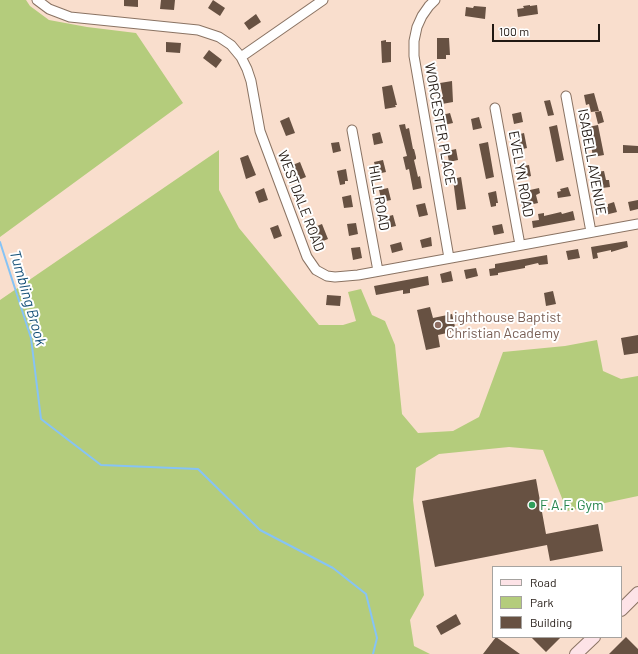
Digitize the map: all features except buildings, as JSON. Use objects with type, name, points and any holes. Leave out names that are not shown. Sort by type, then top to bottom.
[{"type":"main road","points":[[622,609],[638,593]]},
{"type":"main road","points":[[576,654],[593,638]]},
{"type":"street","name":"WESTDALE ROAD","points":[[37,0],[49,9],[70,16],[191,28],[205,31],[225,41],[241,57],[250,77],[260,131],[305,253],[310,263],[320,273],[331,277],[346,276],[638,224]]},
{"type":"street","points":[[241,57],[323,0]]},
{"type":"street","name":"WORCESTER PLACE","points":[[435,0],[422,16],[417,27],[414,41],[414,56],[449,258]]},
{"type":"street","name":"ISABELL AVENUE","points":[[566,96],[591,232]]},
{"type":"street","name":"EVELYN ROAD","points":[[495,108],[520,245]]},
{"type":"street","name":"HILL ROAD","points":[[352,130],[378,270]]},
{"type":"green space","points":[[0,0],[26,0],[30,6],[49,20],[87,27],[136,33],[183,103],[0,237]]},
{"type":"green space","points":[[219,150],[219,190],[239,228],[319,325],[343,325],[356,321],[348,292],[361,289],[372,315],[385,321],[395,345],[402,414],[418,433],[453,431],[479,417],[503,352],[565,346],[597,340],[603,371],[621,379],[638,376],[638,496],[567,511],[543,450],[509,447],[439,454],[416,468],[413,500],[424,595],[410,620],[414,646],[430,654],[0,654],[0,300]]},
{"type":"waterway","name":"Tumbling Brook","points":[[0,242],[31,338],[41,419],[101,465],[198,469],[260,530],[333,568],[366,594],[377,638],[373,654]]},
{"type":"place","name":"Lighthouse Baptist Christian Academy","points":[[438,325]]},
{"type":"place","name":"F.A.F. Gym","points":[[532,505]]}]
